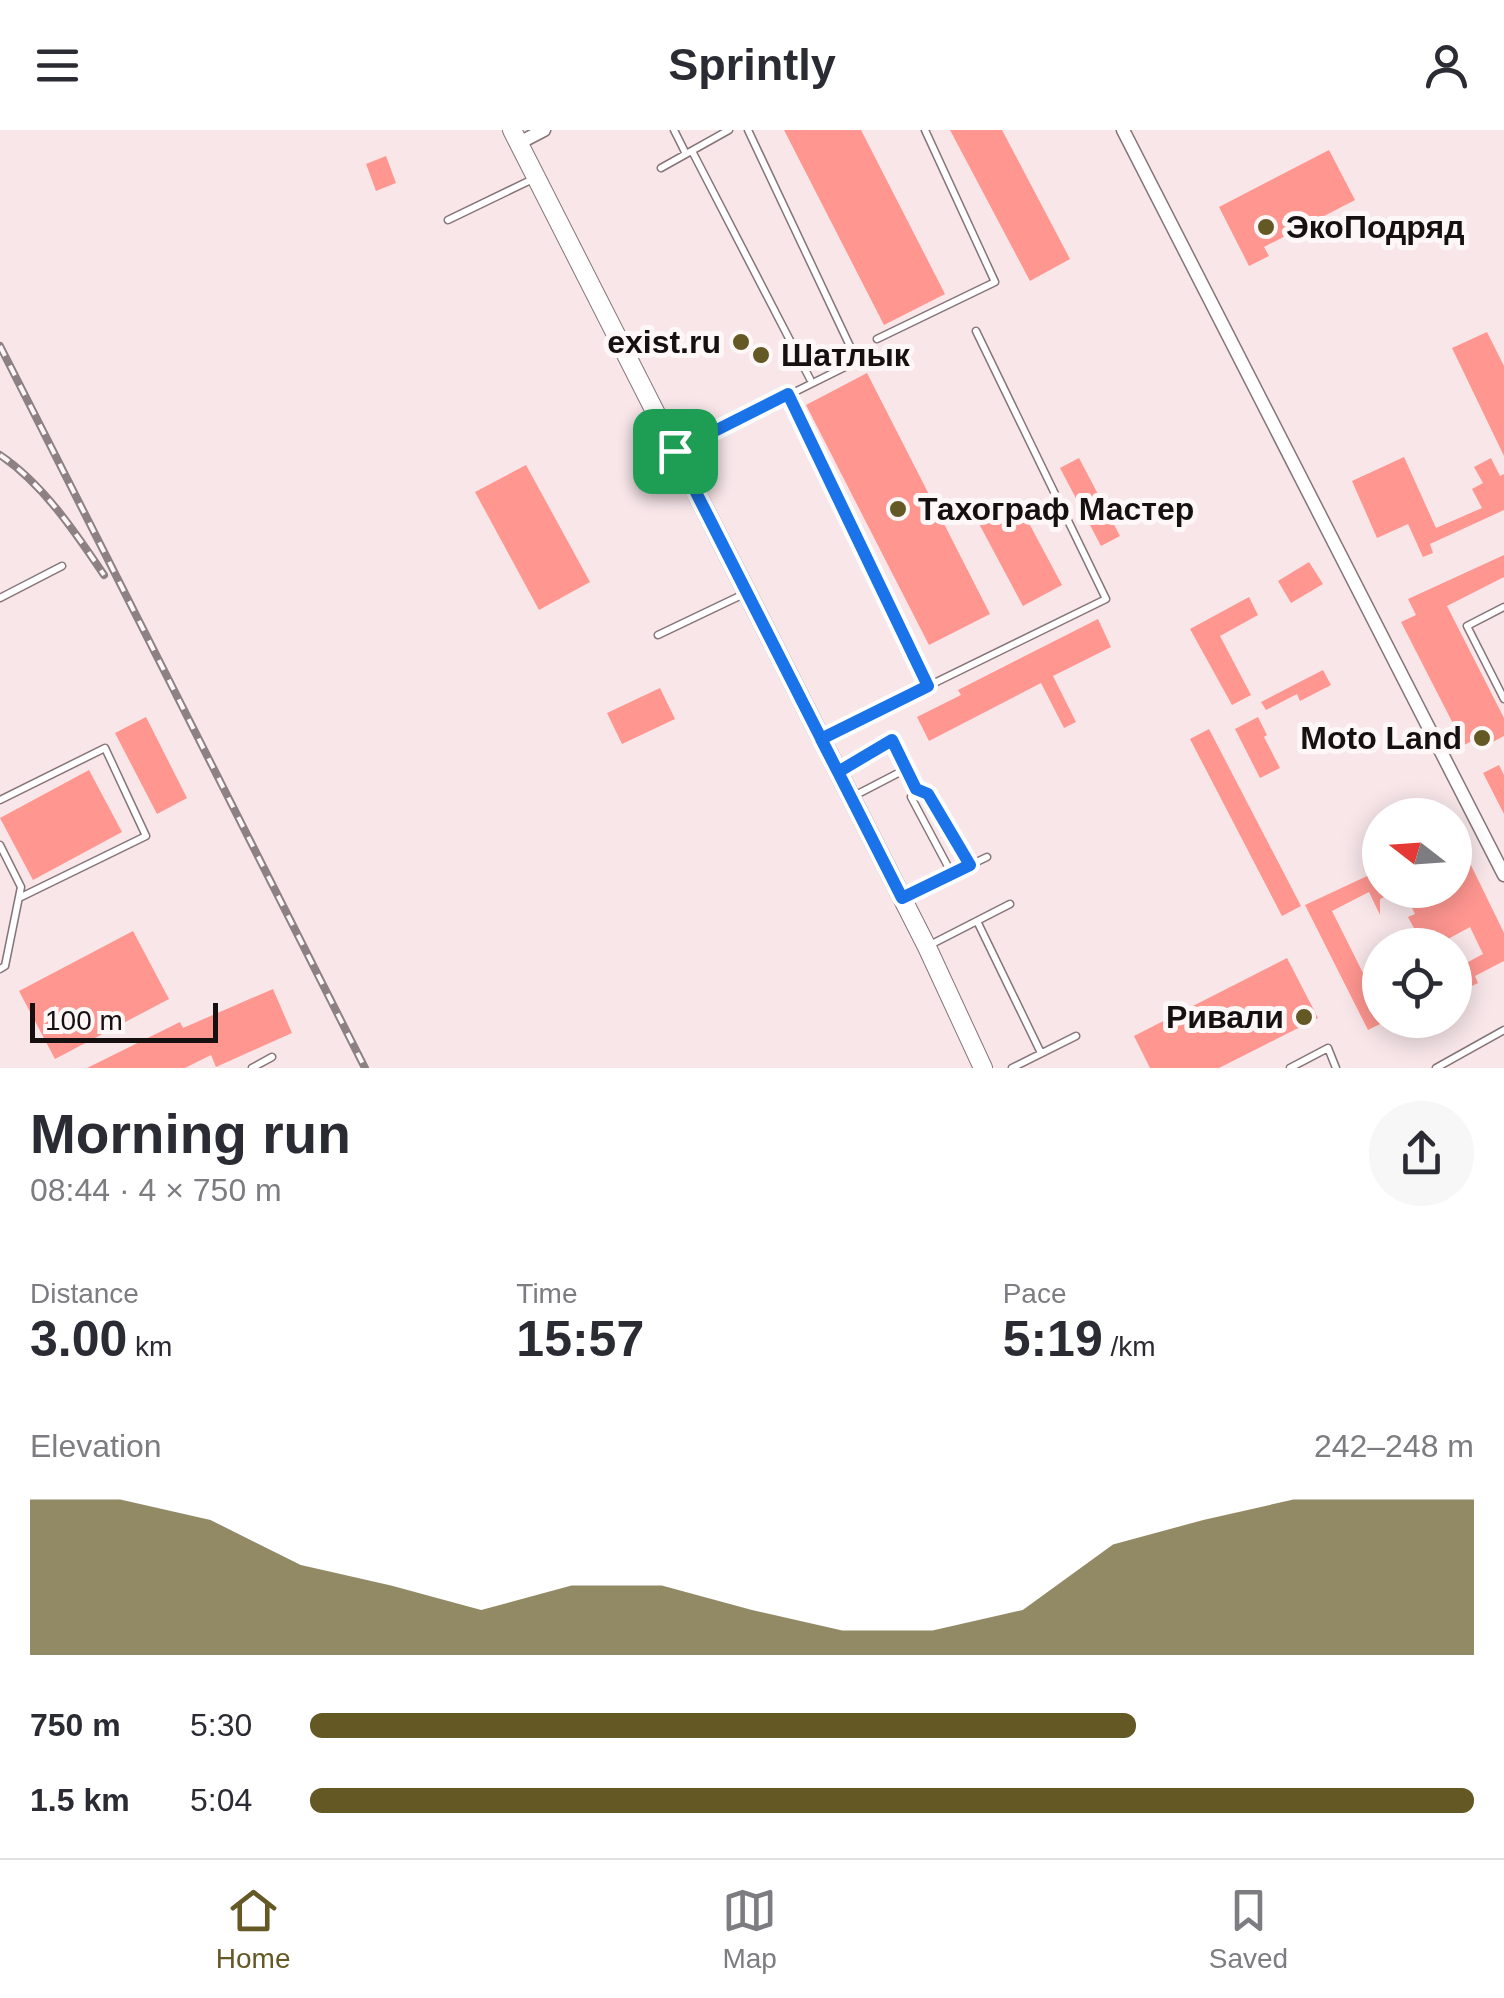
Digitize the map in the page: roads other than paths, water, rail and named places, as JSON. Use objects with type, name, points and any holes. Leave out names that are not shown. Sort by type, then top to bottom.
[{"type":"street","points":[[544,130],[515,136],[927,947],[983,1068]]},
{"type":"street","points":[[1123,130],[1504,875]]},
{"type":"lane","points":[[674,130],[810,379]]},
{"type":"lane","points":[[662,168],[729,130]]},
{"type":"lane","points":[[675,451],[857,360],[748,130]]},
{"type":"lane","points":[[877,339],[995,282],[924,130]]},
{"type":"lane","points":[[448,220],[536,178]]},
{"type":"lane","points":[[821,739],[1106,599],[976,331]]},
{"type":"lane","points":[[788,394],[928,686]]},
{"type":"lane","points":[[0,598],[62,566]]},
{"type":"lane","points":[[658,635],[747,592]]},
{"type":"lane","points":[[1504,607],[1468,626],[1504,699]]},
{"type":"lane","points":[[838,772],[892,740],[916,789],[928,794],[970,865]]},
{"type":"lane","points":[[0,800],[105,748],[146,836],[19,898]]},
{"type":"lane","points":[[851,798],[906,769]]},
{"type":"lane","points":[[916,789],[911,797],[952,874]]},
{"type":"lane","points":[[0,845],[21,888],[5,966],[0,969]]},
{"type":"lane","points":[[902,898],[986,857]]},
{"type":"lane","points":[[927,947],[1010,904]]},
{"type":"lane","points":[[977,921],[1041,1053]]},
{"type":"lane","points":[[1436,1068],[1504,1030]]},
{"type":"lane","points":[[1012,1068],[1076,1036]]},
{"type":"lane","points":[[1290,1068],[1328,1048],[1336,1068]]},
{"type":"lane","points":[[252,1068],[272,1057]]},
{"type":"railway","points":[[0,346],[365,1068]]},
{"type":"railway","points":[[0,455],[44,494],[104,575]]},
{"type":"place","name":"ЭкоПодряд","points":[[1266,227]]},
{"type":"place","name":"exist.ru","points":[[741,342]]},
{"type":"place","name":"Шатлык","points":[[761,355]]},
{"type":"place","name":"Тахограф Мастер","points":[[898,509]]},
{"type":"place","name":"Moto Land","points":[[1482,738]]},
{"type":"place","name":"Ривали","points":[[1304,1017]]}]
